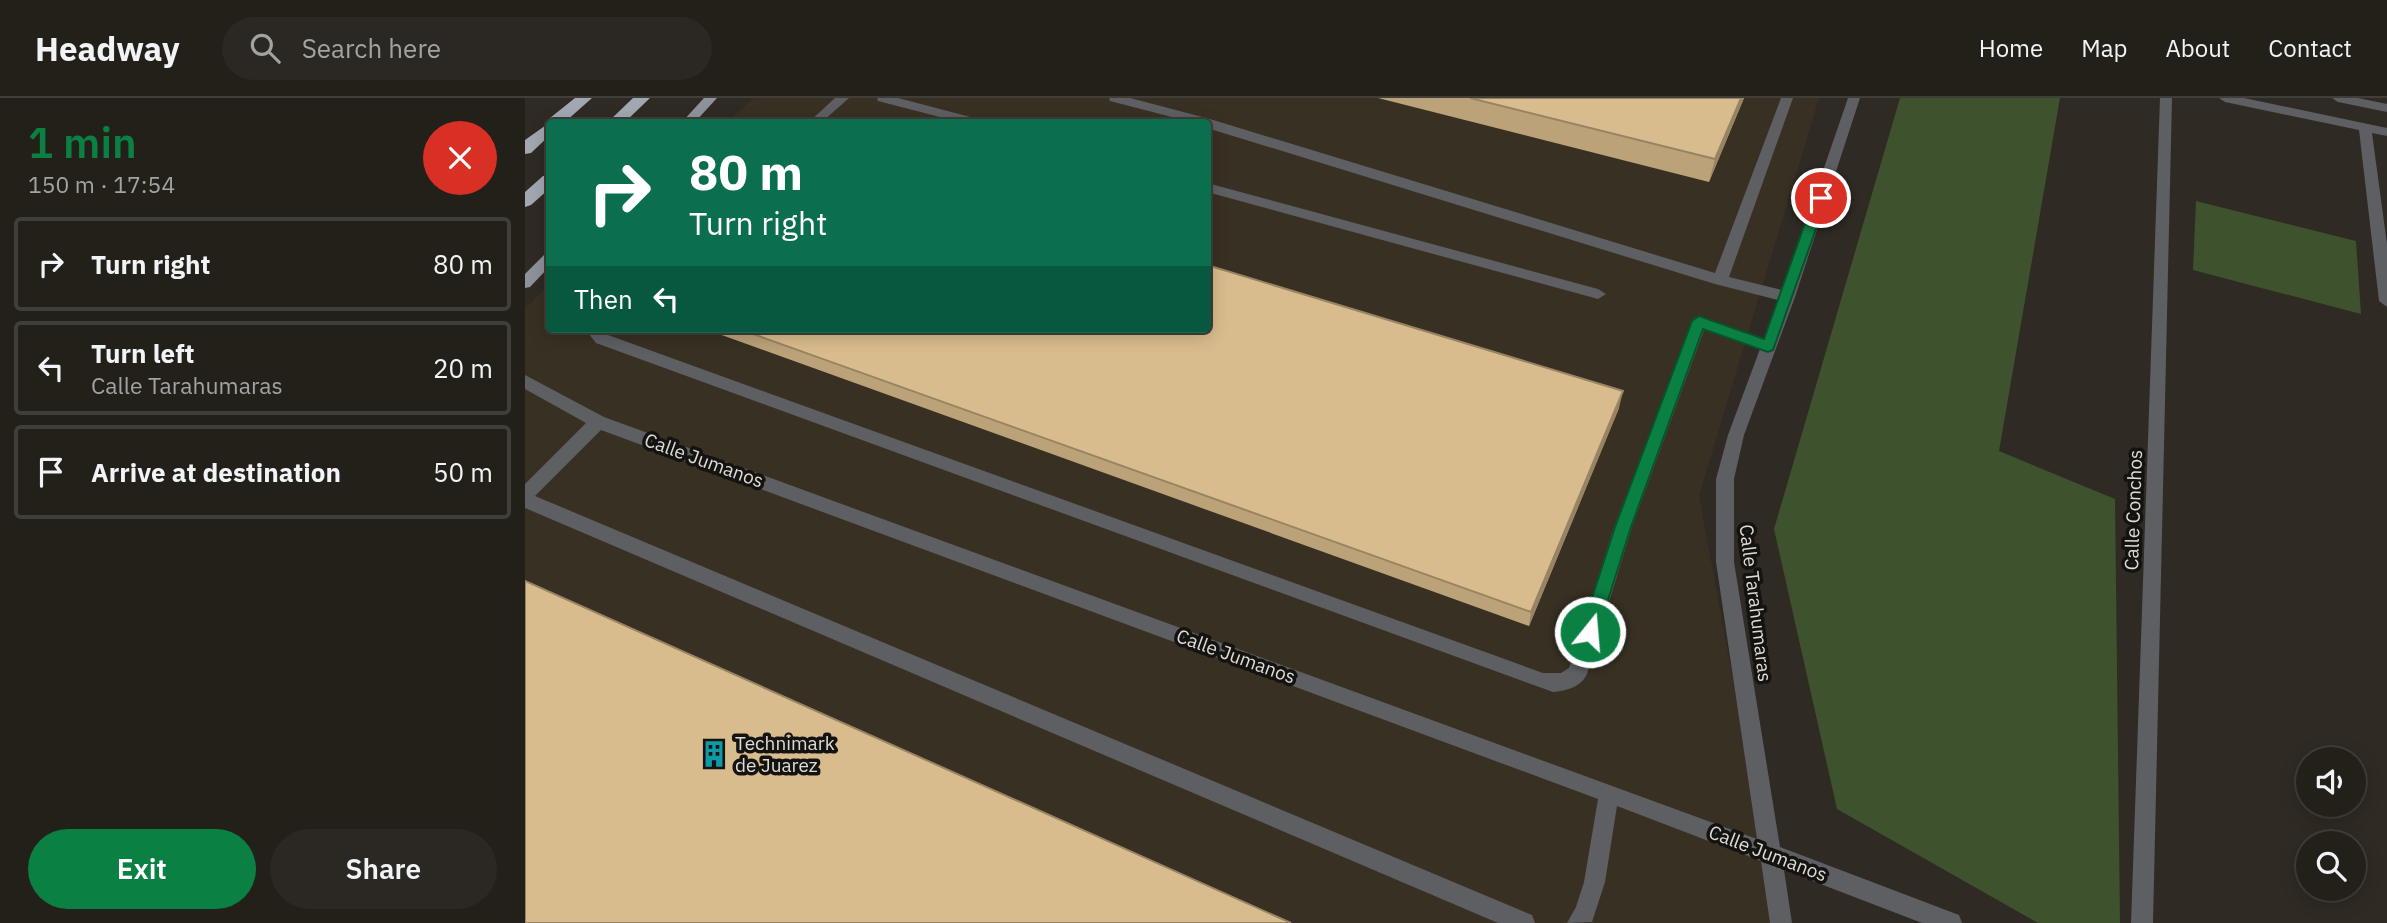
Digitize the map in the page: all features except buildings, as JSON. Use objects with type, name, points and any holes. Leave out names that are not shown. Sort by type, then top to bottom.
[{"type":"highway","points":[[560,119],[584,98]]},
{"type":"highway","points":[[619,119],[642,98]]},
{"type":"highway","points":[[525,149],[546,131]]},
{"type":"highway","points":[[525,201],[546,183]]},
{"type":"main road","points":[[691,119],[711,98]]},
{"type":"main road","points":[[525,283],[546,262]]},
{"type":"street","points":[[818,119],[843,98]]},
{"type":"street","points":[[883,98],[962,119]]},
{"type":"street","points":[[1115,98],[1191,119]]},
{"type":"street","points":[[1720,280],[1787,98]]},
{"type":"street","name":"Calle Tarahumaras","points":[[1781,923],[1727,574],[1725,479],[1736,435],[1787,297],[1854,98]]},
{"type":"street","name":"Calle Conchos","points":[[2142,923],[2167,98]]},
{"type":"street","points":[[2225,98],[2387,132]]},
{"type":"street","points":[[2338,98],[2387,108]]},
{"type":"street","points":[[1211,125],[1720,280],[1787,297]]},
{"type":"street","points":[[2365,128],[2387,301]]},
{"type":"street","points":[[1211,188],[1598,294]]},
{"type":"street","points":[[597,333],[602,339],[615,344],[1428,641],[1555,684],[1577,674],[1623,527],[1699,321],[1768,346]]},
{"type":"street","name":"Calle Jumanos","points":[[525,382],[598,422],[1609,793],[1951,923]]},
{"type":"street","points":[[525,495],[598,422]]},
{"type":"street","points":[[525,500],[1524,923]]},
{"type":"street","points":[[1578,923],[1582,920],[1591,898],[1609,793]]},
{"type":"shaded area","points":[[754,98],[1819,98],[1699,496],[1778,923],[525,923],[525,308],[546,289],[546,333],[1211,333],[1211,119],[730,119]]},
{"type":"green space","points":[[1900,98],[2060,98],[1999,451],[2115,499],[2120,923],[2038,923],[1837,809],[1774,529]]},
{"type":"green space","points":[[2196,201],[2356,241],[2361,314],[2193,270]]},
{"type":"place","name":"Technimark de Juarez","points":[[714,754]]},
{"type":"route","points":[[1590,632],[1623,527],[1699,321],[1768,346],[1821,198]]}]
